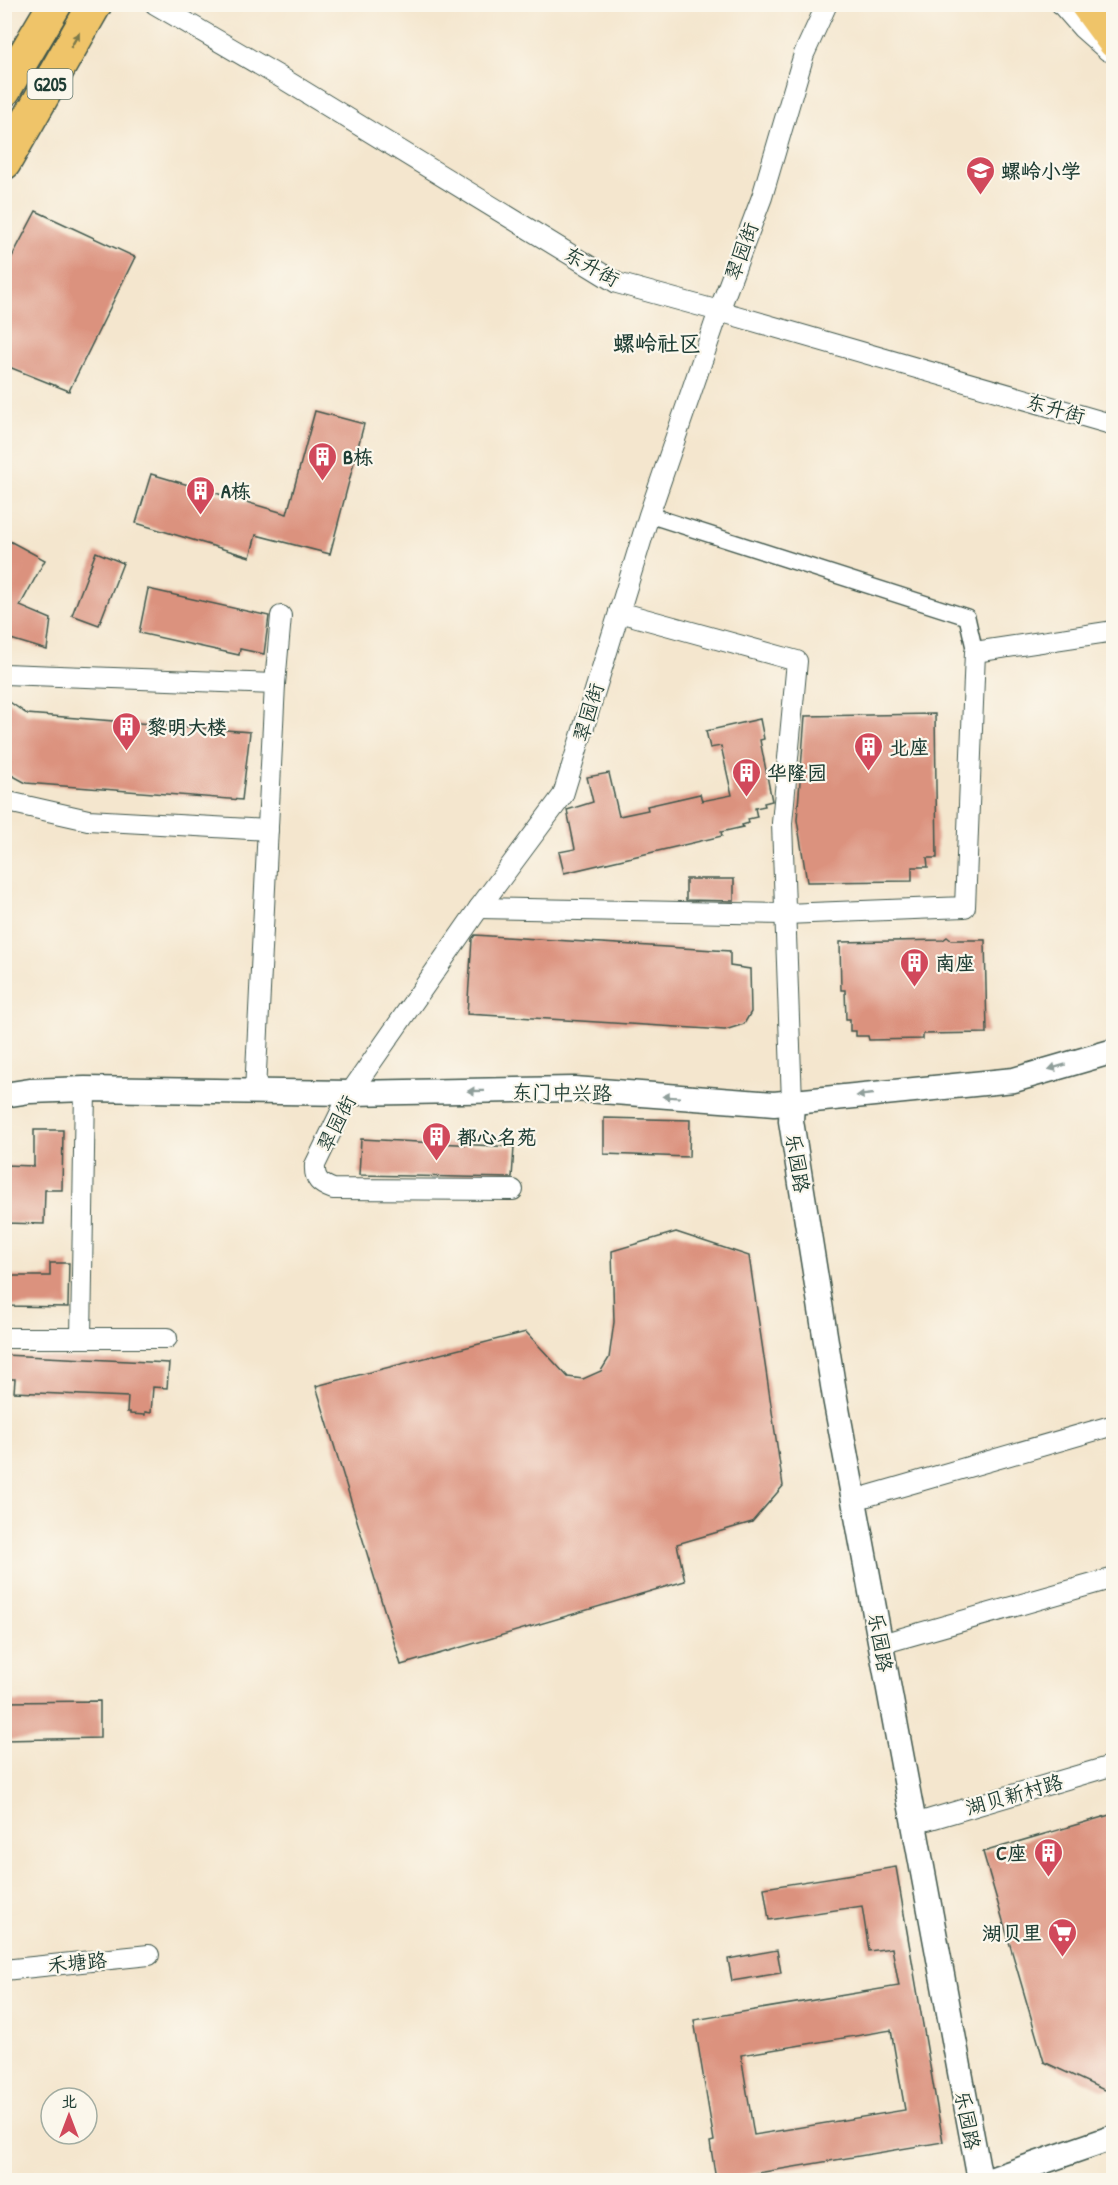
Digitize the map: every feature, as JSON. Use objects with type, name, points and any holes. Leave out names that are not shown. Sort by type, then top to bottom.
[{"type":"highway","name":"G205","points":[[4,90],[55,4]]},
{"type":"highway","name":"G205","points":[[4,163],[95,4]]},
{"type":"main road","points":[[1086,4],[1113,42]]},
{"type":"street","name":"东升街","points":[[155,4],[292,84],[617,284],[719,311],[1113,425]]},
{"type":"street","name":"翠园街","points":[[513,1190],[333,1188],[320,1184],[314,1174],[315,1166],[350,1093],[479,908],[562,795],[649,514],[719,311],[762,197],[804,54],[827,4]]},
{"type":"street","points":[[1061,4],[1082,28],[1113,56]]},
{"type":"street","points":[[479,908],[785,914],[966,907],[975,652],[967,616],[649,514]]},
{"type":"street","points":[[619,612],[797,662],[782,823],[792,1102]]},
{"type":"street","points":[[255,1092],[275,684],[281,616]]},
{"type":"street","points":[[975,652],[1113,631]]},
{"type":"street","points":[[4,674],[275,684]]},
{"type":"street","points":[[4,801],[88,820],[268,830]]},
{"type":"street","name":"东门中兴路","points":[[4,1095],[30,1091],[85,1089],[350,1093],[574,1089],[774,1104],[1014,1080],[1113,1051]]},
{"type":"street","points":[[81,1338],[85,1089]]},
{"type":"street","name":"乐园路","points":[[792,1102],[793,1133],[835,1398],[980,2181]]},
{"type":"street","points":[[4,1338],[167,1338]]},
{"type":"street","points":[[854,1500],[1113,1425]]},
{"type":"street","points":[[881,1644],[1113,1578]]},
{"type":"street","name":"湖贝新村路","points":[[914,1824],[1113,1765]]},
{"type":"street","name":"禾塘路","points":[[4,1970],[148,1955]]},
{"type":"street","points":[[990,2181],[1113,2138]]},
{"type":"building","points":[[36,211],[135,257],[69,391],[4,365],[4,272]]},
{"type":"building","points":[[315,411],[364,424],[330,554],[256,535],[250,557],[136,523],[151,474],[287,514]]},
{"type":"building","points":[[4,538],[45,560],[20,606],[51,619],[47,650],[4,637]]},
{"type":"building","points":[[96,552],[123,563],[99,625],[72,615]]},
{"type":"building","points":[[148,589],[269,616],[264,654],[240,649],[239,655],[139,633]]},
{"type":"building","name":"黎明大楼","points":[[4,698],[27,714],[250,732],[242,800],[26,783],[4,771]]},
{"type":"building","points":[[935,714],[937,858],[927,858],[928,867],[912,867],[912,881],[807,882],[797,820],[805,716]]},
{"type":"building","name":"华隆园","points":[[760,719],[764,739],[760,740],[772,801],[764,803],[765,806],[755,808],[757,817],[748,819],[749,823],[742,825],[743,827],[721,832],[722,836],[564,873],[559,852],[575,849],[567,810],[593,802],[587,777],[609,773],[619,816],[648,810],[647,806],[700,794],[702,801],[732,795],[721,746],[710,748],[706,731]]},
{"type":"building","points":[[686,879],[734,879],[734,901],[686,900]]},
{"type":"building","points":[[475,935],[730,951],[730,966],[750,969],[751,1012],[744,1024],[725,1030],[467,1014],[472,939]]},
{"type":"building","points":[[947,937],[951,940],[985,940],[987,1033],[923,1034],[923,1039],[869,1040],[868,1036],[856,1036],[856,1031],[850,1031],[850,1019],[846,1019],[845,990],[841,990],[840,942],[943,940]]},
{"type":"building","points":[[604,1118],[690,1120],[689,1157],[604,1154]]},
{"type":"building","points":[[34,1130],[63,1130],[62,1190],[45,1190],[44,1224],[4,1223],[4,1165],[34,1166]]},
{"type":"building","name":"都心名苑","points":[[361,1139],[514,1147],[512,1178],[359,1175]]},
{"type":"building","points":[[676,1232],[749,1256],[783,1486],[752,1522],[677,1544],[685,1581],[401,1665],[316,1386],[526,1332],[568,1377],[583,1379],[601,1371],[609,1358],[614,1322],[612,1251]]},
{"type":"building","points":[[50,1263],[69,1263],[68,1307],[4,1306],[4,1276],[50,1276]]},
{"type":"building","points":[[4,1355],[169,1363],[167,1388],[153,1387],[151,1413],[145,1412],[145,1415],[127,1412],[128,1397],[14,1392],[15,1379],[4,1379]]},
{"type":"building","points":[[100,1701],[100,1738],[4,1740],[4,1702]]},
{"type":"building","name":"湖贝里","points":[[1113,1814],[1113,2087],[1104,2090],[1044,2062],[983,1852]]},
{"type":"building","points":[[896,1867],[943,2142],[716,2180],[710,2142],[714,2141],[694,2020],[899,1986],[892,1948],[869,1951],[862,1906],[769,1920],[764,1888]],"holes":[[[891,2030],[905,2110],[754,2135],[741,2055]]]},
{"type":"building","points":[[777,1950],[781,1973],[732,1981],[728,1959]]},
{"type":"place","name":"螺岭小学","points":[[980,196]]},
{"type":"place","name":"B栋","points":[[322,482]]},
{"type":"place","name":"A栋","points":[[200,516]]},
{"type":"place","name":"黎明大楼","points":[[126,752]]},
{"type":"place","name":"北座","points":[[868,772]]},
{"type":"place","name":"华隆园","points":[[746,798]]},
{"type":"place","name":"南座","points":[[914,988]]},
{"type":"place","name":"都心名苑","points":[[436,1162]]},
{"type":"place","name":"C座","points":[[1048,1878]]},
{"type":"place","name":"湖贝里","points":[[1063,1958]]},
{"type":"district","name":"螺岭社区","points":[[657,343]]}]
